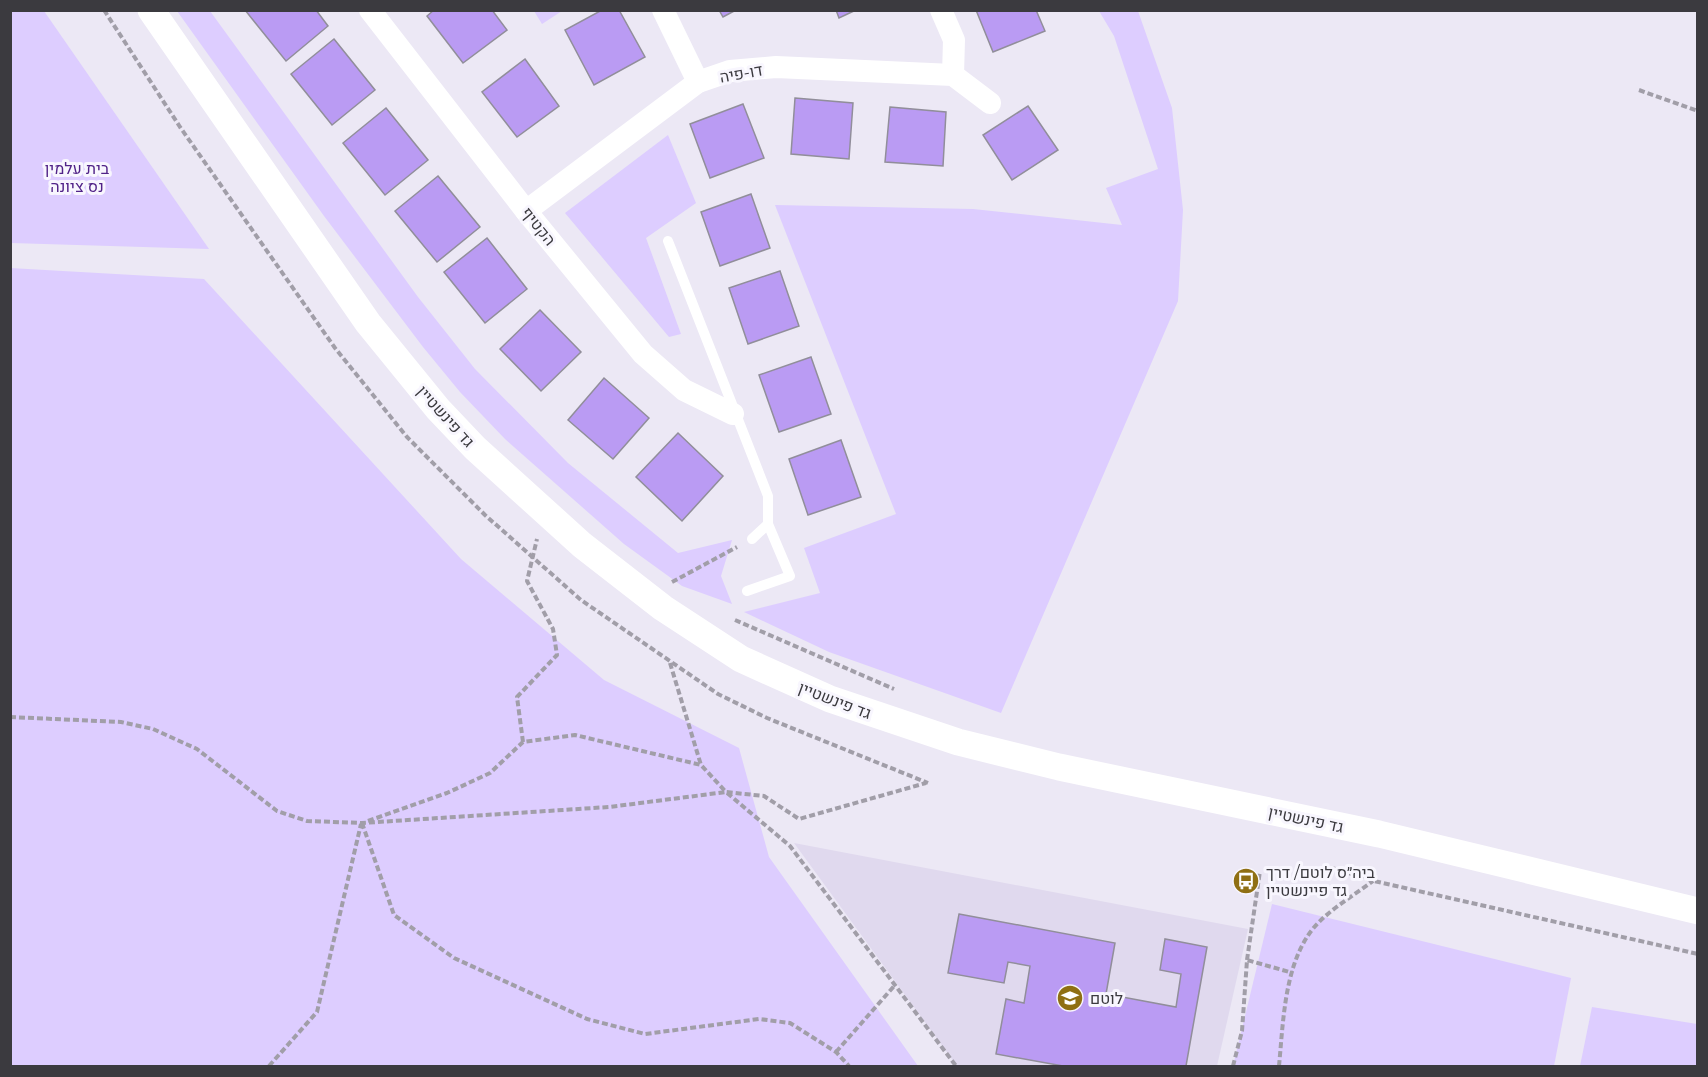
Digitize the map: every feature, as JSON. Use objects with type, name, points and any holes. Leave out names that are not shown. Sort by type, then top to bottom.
[{"type":"street","name":"גד פינשטיין","points":[[132,10],[213,103]]},
{"type":"street","name":"גד פינשטיין","points":[[151,10],[213,103],[368,323],[402,368],[474,448],[618,574],[663,608],[741,659],[830,699],[958,742],[1059,767],[1379,834],[1694,911]]},
{"type":"street","name":"הקטיף","points":[[370,10],[526,211],[643,354],[684,390],[733,414]]},
{"type":"street","points":[[663,10],[698,82]]},
{"type":"street","points":[[941,10],[954,40],[954,75],[990,103]]},
{"type":"street","name":"דו-פיה","points":[[526,211],[698,82],[730,71],[776,67],[954,75]]},
{"type":"lane","points":[[668,241],[733,414],[768,496],[768,524],[790,576],[747,591]]},
{"type":"lane","points":[[752,539],[768,524]]},
{"type":"path","points":[[10,717],[121,722],[153,729],[197,749],[277,811],[307,821],[362,823],[609,807],[726,792],[764,796],[799,819],[928,783],[767,718],[718,694],[581,600],[446,477],[370,394],[180,127],[104,10]]},
{"type":"path","points":[[1639,90],[1698,111]]},
{"type":"path","points":[[674,590],[666,585],[752,539]]},
{"type":"path","points":[[523,742],[517,697],[557,655],[553,629],[527,581],[532,556]]},
{"type":"path","points":[[728,617],[900,692]]},
{"type":"path","points":[[670,663],[701,765],[726,792],[790,846],[956,1066]]},
{"type":"path","points":[[362,823],[447,793],[490,773],[523,742],[575,735],[701,765]]},
{"type":"path","points":[[362,823],[394,915],[454,958],[587,1019],[645,1034],[759,1019],[790,1023],[836,1052],[849,1066]]},
{"type":"path","points":[[269,1066],[317,1012],[362,823]]},
{"type":"path","points":[[1332,868],[1374,881],[1698,954]]},
{"type":"path","points":[[1233,1066],[1242,1031],[1247,960],[1260,871]]},
{"type":"path","points":[[1279,1066],[1284,1012],[1293,973],[1307,936],[1333,911],[1374,881]]},
{"type":"path","points":[[1247,960],[1293,973]]},
{"type":"path","points":[[836,1052],[895,985]]},
{"type":"shaded area","name":"לוטם","points":[[794,843],[1248,929],[1217,1066],[957,1066]]},
{"type":"green space","name":"בית עלמין נס ציונה","points":[[11,10],[44,11],[209,249],[11,243]]},
{"type":"green space","points":[[177,11],[210,11],[418,297],[475,369],[568,463],[678,553],[732,540],[721,576],[732,604],[682,586],[624,544],[505,439],[460,392],[324,216]]},
{"type":"green space","points":[[534,11],[562,11],[542,24]]},
{"type":"green space","points":[[1099,11],[1138,11],[1172,108],[1183,210],[1178,301],[1001,713],[829,652],[744,612],[820,593],[804,548],[896,514],[775,205],[973,209],[1122,225],[1106,188],[1158,169],[1114,36]]},
{"type":"green space","points":[[668,135],[696,203],[646,238],[681,334],[669,337],[565,213]]},
{"type":"green space","points":[[10,268],[204,279],[461,559],[604,680],[739,748],[769,857],[918,1066],[11,1066]]},
{"type":"green space","points":[[1272,904],[1571,978],[1554,1066],[1233,1066]]},
{"type":"green space","points":[[1592,1007],[1697,1024],[1697,1066],[1580,1066]]},
{"type":"building","points":[[245,10],[316,10],[328,26],[286,61]]},
{"type":"building","points":[[434,10],[492,10],[507,30],[463,63],[427,16]]},
{"type":"building","points":[[602,10],[619,10],[645,57],[594,85],[565,30]]},
{"type":"building","points":[[719,10],[736,10],[723,17]]},
{"type":"building","points":[[836,10],[856,10],[839,18]]},
{"type":"building","points":[[976,10],[1036,10],[1045,31],[993,52]]},
{"type":"building","points":[[334,39],[375,90],[332,125],[291,74]]},
{"type":"building","points":[[525,59],[559,106],[517,137],[482,92]]},
{"type":"building","points":[[795,98],[853,103],[849,159],[791,154]]},
{"type":"building","points":[[743,104],[764,158],[710,178],[690,124]]},
{"type":"building","points":[[1028,106],[1058,150],[1012,180],[983,135]]},
{"type":"building","points":[[890,107],[946,112],[943,166],[885,162]]},
{"type":"building","points":[[386,108],[428,160],[385,195],[343,143]]},
{"type":"building","points":[[438,176],[480,227],[437,262],[395,211]]},
{"type":"building","points":[[751,194],[770,248],[720,266],[701,212]]},
{"type":"building","points":[[487,238],[527,289],[485,323],[444,272]]},
{"type":"building","points":[[780,271],[799,326],[748,344],[729,288]]},
{"type":"building","points":[[540,310],[581,352],[541,391],[500,349]]},
{"type":"building","points":[[811,357],[831,414],[779,432],[759,375]]},
{"type":"building","points":[[604,378],[649,418],[613,459],[568,420]]},
{"type":"building","points":[[678,433],[723,476],[682,521],[636,477]]},
{"type":"building","points":[[841,440],[861,497],[808,515],[789,459]]},
{"type":"building","points":[[959,914],[1115,943],[1106,994],[1176,1007],[1181,974],[1160,970],[1165,939],[1207,947],[1186,1066],[1063,1066],[996,1054],[1006,999],[1024,1003],[1030,966],[1008,962],[1004,983],[948,973]]},
{"type":"place","name":"ביה״ס לוטם/ דרך גד פיינשטיין","points":[[1246,881]]},
{"type":"place","name":"לוטם","points":[[1070,998]]}]
